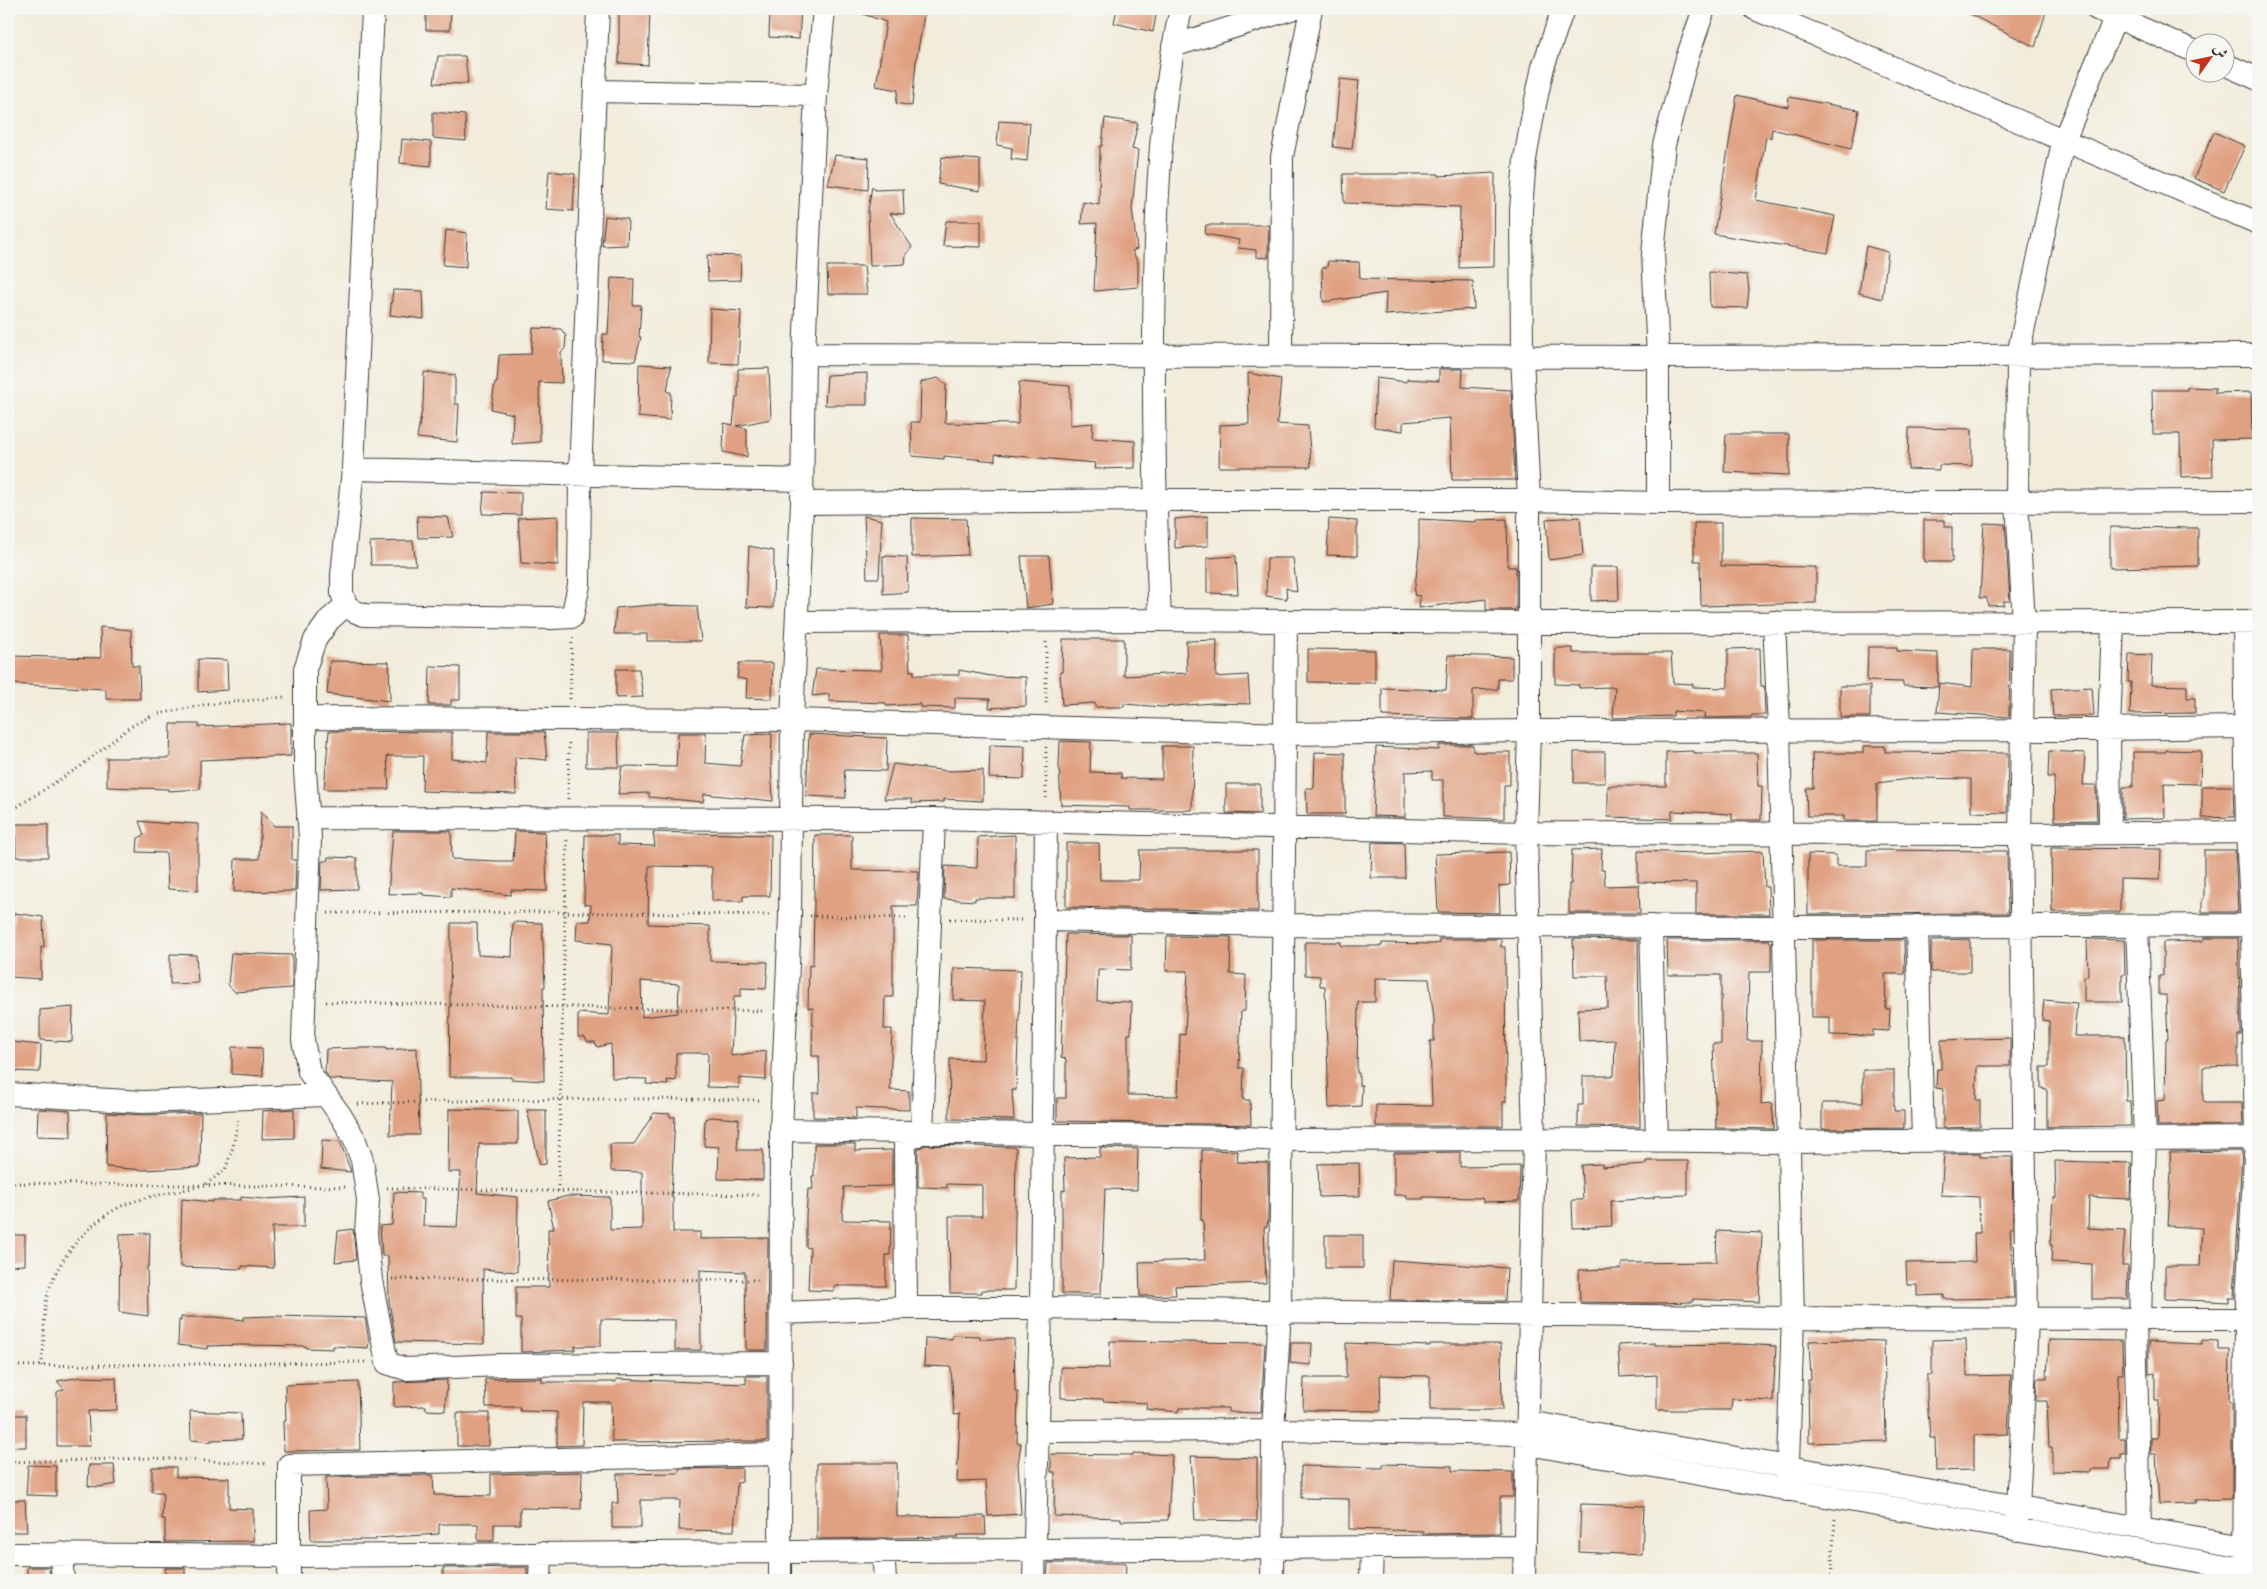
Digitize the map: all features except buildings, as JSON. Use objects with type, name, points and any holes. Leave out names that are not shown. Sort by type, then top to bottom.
[{"type":"street","points":[[373,9],[353,469],[342,575],[342,593],[346,605],[354,612],[364,615],[572,617],[579,585],[580,476],[598,9]]},
{"type":"street","points":[[780,1580],[781,1130],[790,916],[792,720],[802,503],[804,354],[816,94],[824,9]]},
{"type":"street","points":[[1160,620],[1154,500],[1153,354],[1157,181],[1173,46],[1181,9]]},
{"type":"street","points":[[1173,46],[1291,9]]},
{"type":"street","points":[[1281,355],[1282,157],[1311,9]]},
{"type":"street","points":[[1524,1580],[1534,1139],[1527,926],[1529,500],[1522,356],[1521,210],[1525,159],[1544,67],[1563,9]]},
{"type":"street","points":[[1658,503],[1658,357],[1653,254],[1664,145],[1687,58],[1704,9]]},
{"type":"street","points":[[1755,9],[2063,142],[2258,223]]},
{"type":"street","points":[[2017,1530],[2027,1320],[2020,834],[2024,623],[2017,503],[2018,355],[2063,142],[2111,11],[2184,46]]},
{"type":"street","points":[[2234,68],[2258,79]]},
{"type":"street","points":[[595,91],[816,94]]},
{"type":"street","points":[[804,354],[1658,357],[2258,355]]},
{"type":"street","points":[[353,469],[802,480]]},
{"type":"street","points":[[802,503],[1154,500],[1529,500],[1658,503],[2258,501]]},
{"type":"street","points":[[346,605],[329,620],[315,640],[305,669],[305,771],[310,838],[303,1040],[309,1072],[354,1138],[362,1160],[368,1200],[366,1234],[371,1280],[387,1363],[406,1368],[500,1365],[781,1363]]},
{"type":"street","points":[[797,622],[1160,620],[1529,623],[2251,622],[2246,727],[2253,832],[2256,1138],[2247,1562]]},
{"type":"street","points":[[1272,1580],[1274,1547],[1273,1430],[1280,1310],[1280,1140],[1284,926],[1282,827],[1286,621]]},
{"type":"street","points":[[1774,622],[1782,834],[1792,1318],[1787,1490]]},
{"type":"street","points":[[2110,833],[2109,729],[2113,622]]},
{"type":"street","points":[[305,718],[792,720],[1284,734],[2246,727]]},
{"type":"street","points":[[308,818],[567,820],[934,819],[1526,833],[2020,834],[2253,832]]},
{"type":"street","points":[[922,1132],[934,819]]},
{"type":"street","points":[[1034,1580],[1041,1308],[1046,822]]},
{"type":"street","points":[[1045,920],[1284,926],[1783,927],[2255,925]]},
{"type":"street","points":[[1651,926],[1657,1141]]},
{"type":"street","points":[[1917,926],[1923,1140]]},
{"type":"street","points":[[2137,926],[2146,1138],[2137,1320],[2140,1528]]},
{"type":"street","points":[[9,1094],[143,1102],[242,1097],[329,1100]]},
{"type":"street","points":[[781,1130],[1232,1137],[1280,1140],[1534,1139],[1788,1142],[2256,1138]]},
{"type":"street","points":[[906,1308],[905,1142],[922,1132]]},
{"type":"street","points":[[781,1313],[906,1308],[1041,1308],[1792,1318],[2252,1320]]},
{"type":"street","points":[[1039,1431],[1273,1430],[1528,1433],[1788,1467],[2019,1506],[2140,1528],[2247,1562]]},
{"type":"street","points":[[1528,1433],[1787,1490],[2017,1530],[2247,1562]]},
{"type":"street","points":[[289,1580],[289,1465],[781,1454]]},
{"type":"street","points":[[9,1554],[289,1556],[1525,1546]]},
{"type":"street","points":[[1370,1580],[1372,1547]]},
{"type":"street","points":[[883,1550],[885,1580]]},
{"type":"street","points":[[61,1553],[63,1580]]},
{"type":"street","points":[[540,1580],[541,1553]]},
{"type":"path","points":[[9,812],[81,766],[130,727],[153,715],[204,705],[305,696]]},
{"type":"path","points":[[558,1191],[567,820]]},
{"type":"path","points":[[306,913],[566,912],[790,916]]},
{"type":"path","points":[[305,1002],[786,1011]]},
{"type":"path","points":[[41,1366],[46,1337],[46,1299],[51,1282],[73,1244],[98,1222],[128,1203],[205,1185],[225,1170],[233,1147],[242,1097]]},
{"type":"path","points":[[329,1100],[560,1099],[782,1101]]},
{"type":"path","points":[[9,1183],[782,1195]]},
{"type":"path","points":[[371,1280],[781,1280]]},
{"type":"path","points":[[9,1366],[387,1363]]},
{"type":"path","points":[[9,1462],[150,1458],[289,1465]]},
{"type":"path","points":[[1831,1580],[1836,1498]]}]
